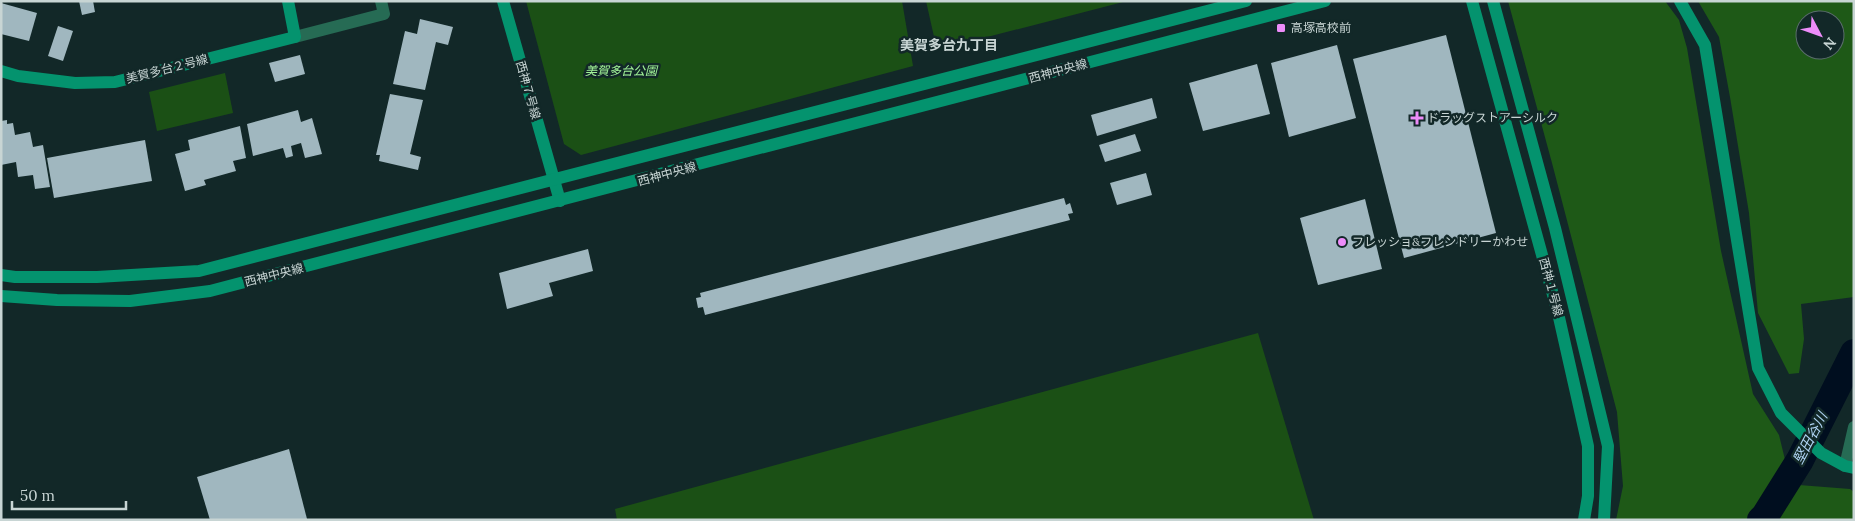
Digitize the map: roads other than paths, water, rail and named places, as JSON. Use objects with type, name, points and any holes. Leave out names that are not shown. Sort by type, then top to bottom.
[{"type":"street","points":[[288,1],[295,38],[384,14],[381,1]]},
{"type":"street","name":"西神７号線","points":[[503,1],[560,201]]},
{"type":"street","name":"西神中央線","points":[[1,275],[15,277],[97,277],[199,271],[1246,1]]},
{"type":"street","name":"西神中央線","points":[[1,296],[57,300],[130,301],[210,291],[1325,1]]},
{"type":"street","name":"西神１号線","points":[[1472,1],[1558,313],[1588,446],[1588,496],[1584,520]]},
{"type":"street","name":"西神１号線","points":[[1493,1],[1555,228],[1608,446],[1604,520]]},
{"type":"street","points":[[1680,1],[1705,44],[1758,368],[1781,414],[1822,453],[1849,467],[1854,427]]},
{"type":"street","name":"美賀多台２号線","points":[[1,71],[18,76],[75,83],[115,82],[295,38]]},
{"type":"waterway","name":"堅田谷川","points":[[1761,520],[1800,460],[1854,353]]},
{"type":"place","name":"高塚高校前","points":[[1281,28]]},
{"type":"place","name":"ドラッグストアーシルク","points":[[1417,118]]},
{"type":"place","name":"フレッショ&フレンドリーかわせ","points":[[1342,242]]},
{"type":"district","name":"美賀多台九丁目","points":[[949,45]]},
{"type":"park label","name":"美賀多台公園","points":[[621,71]]}]
